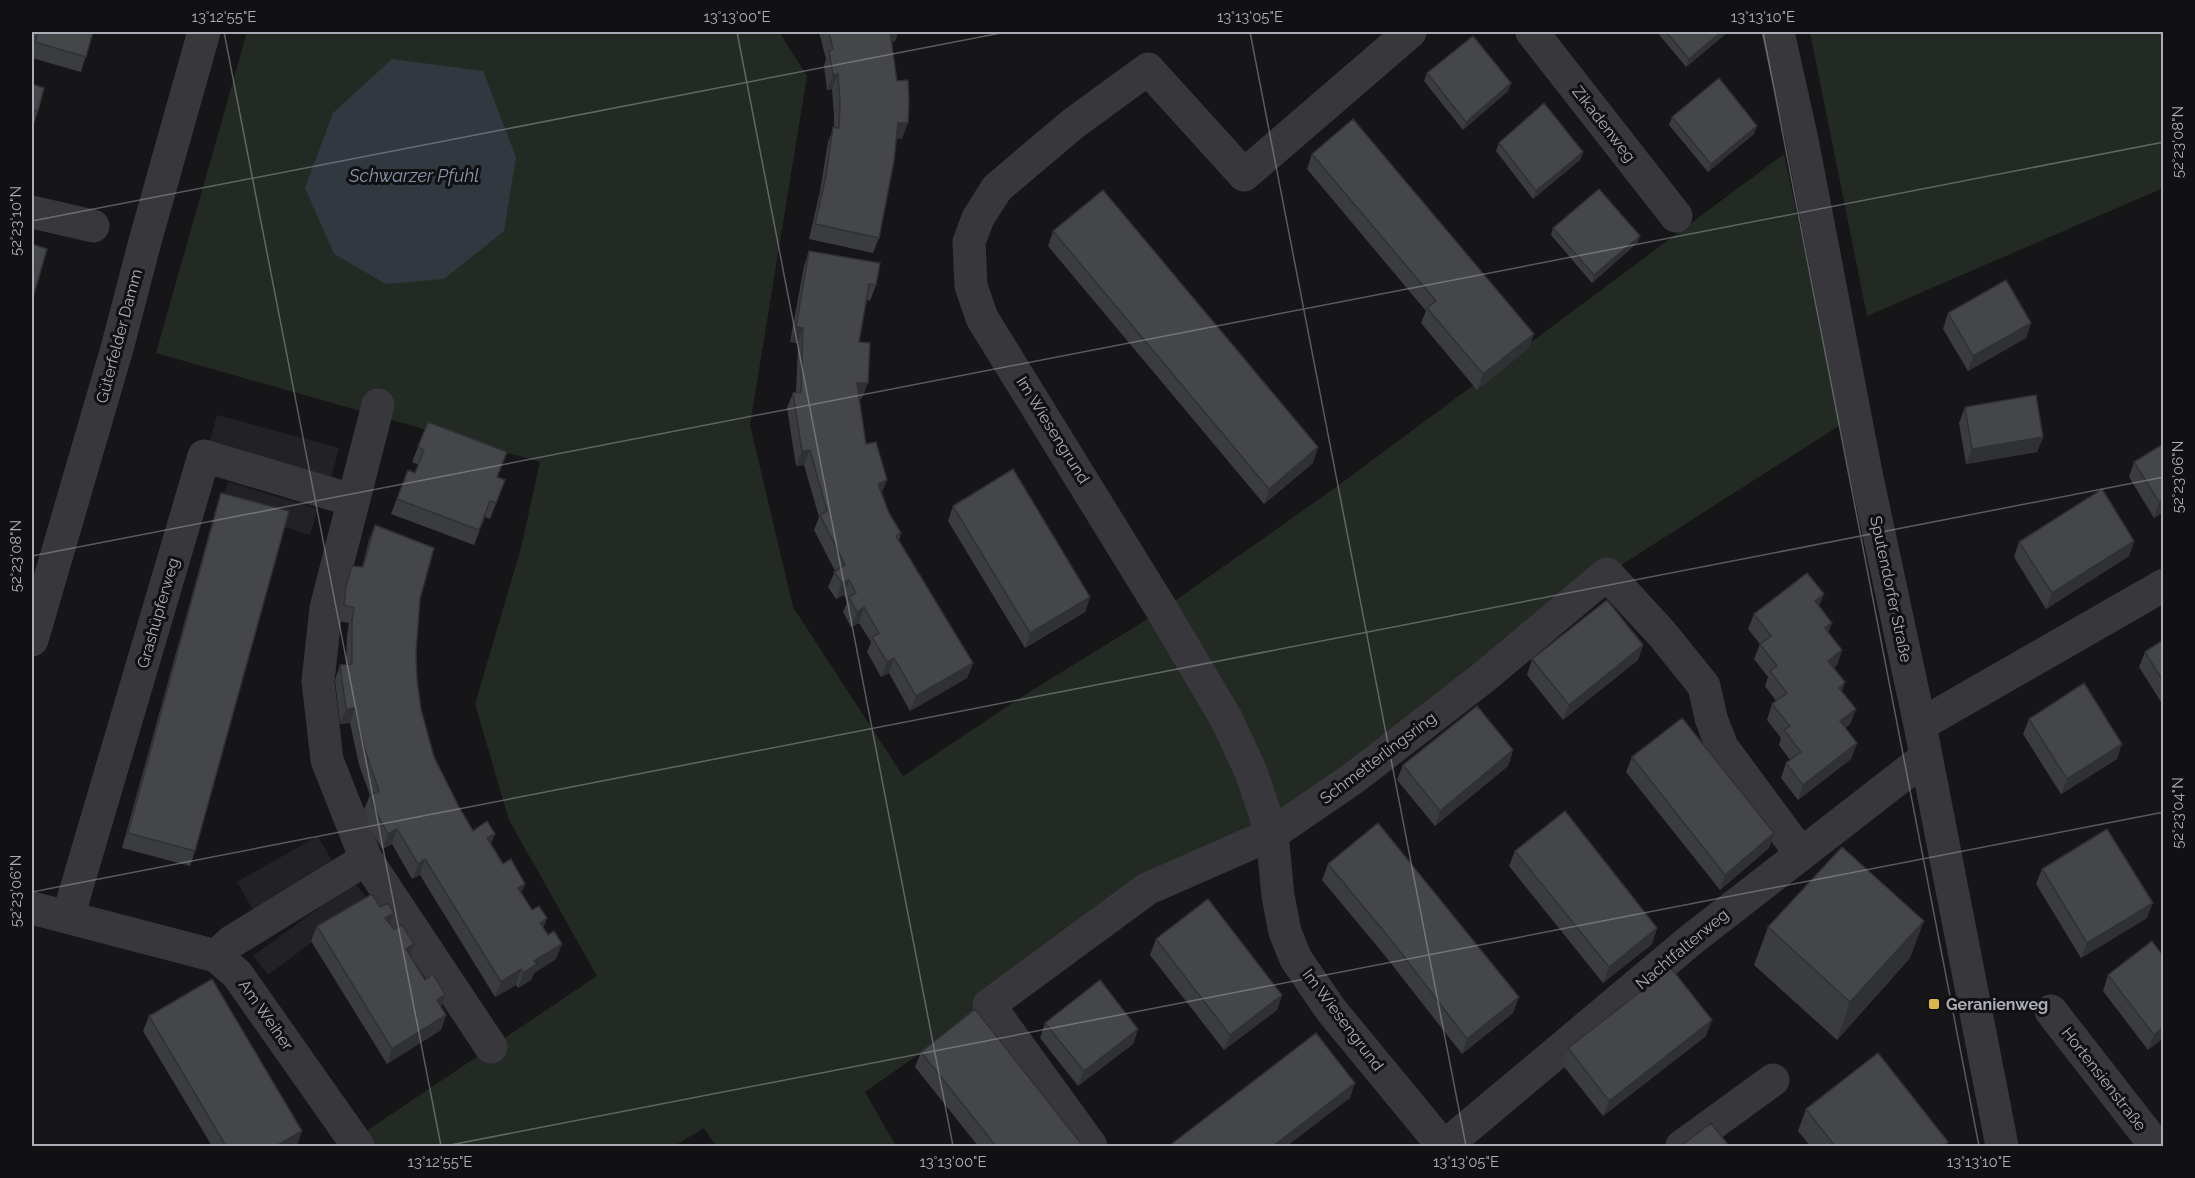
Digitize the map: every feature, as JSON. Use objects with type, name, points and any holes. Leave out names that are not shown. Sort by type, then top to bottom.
[{"type":"street","name":"Güterfelder Damm","points":[[32,640],[118,345],[204,32]]},
{"type":"street","name":"Im Wiesengrund","points":[[1410,32],[1244,175],[1148,69],[1074,123],[997,188],[978,218],[969,242],[971,286],[982,318],[1126,550],[1227,720],[1251,772],[1272,834],[1278,896],[1285,932],[1296,959],[1331,1010],[1444,1146]]},
{"type":"street","name":"Zikadenweg","points":[[1532,32],[1676,216]]},
{"type":"street","name":"Sputendorfer Straße","points":[[1778,32],[1805,152],[1866,473],[1920,725],[2002,1146]]},
{"type":"street","points":[[32,212],[93,226]]},
{"type":"street","points":[[378,405],[326,608],[318,681],[327,760],[366,858],[491,1047]]},
{"type":"street","name":"Grashüpferweg","points":[[68,917],[204,456],[352,500]]},
{"type":"street","name":"Schmetterlingsring","points":[[1091,1146],[989,1005],[1147,889],[1272,834],[1355,777],[1456,699],[1607,574],[1663,635],[1704,686],[1711,718],[1722,747],[1801,854]]},
{"type":"street","points":[[1920,725],[2163,585]]},
{"type":"street","name":"Nachtfalterweg","points":[[1444,1146],[1692,939],[1925,758]]},
{"type":"street","points":[[216,956],[231,942],[366,858]]},
{"type":"street","name":"Am Weiher","points":[[32,908],[216,956],[237,974],[358,1146]]},
{"type":"street","name":"Hortensienstraße","points":[[2051,1011],[2156,1146]]},
{"type":"street","points":[[1682,1146],[1773,1080]]},
{"type":"shaded area","points":[[247,32],[779,32],[807,76],[750,425],[793,607],[903,776],[1023,696],[1162,610],[1339,485],[1784,154],[1842,424],[1607,574],[1355,777],[1147,889],[989,1005],[865,1092],[896,1146],[716,1146],[704,1128],[674,1146],[344,1146],[597,976],[509,820],[475,704],[521,548],[540,462],[156,353]]},
{"type":"shaded area","points":[[1810,32],[2163,32],[2163,188],[1867,316]]},
{"type":"shaded area","points":[[217,415],[339,448],[331,478],[209,444]]},
{"type":"shaded area","points":[[228,482],[318,509],[310,535],[220,507]]},
{"type":"shaded area","points":[[318,836],[334,864],[253,910],[237,882]]},
{"type":"shaded area","points":[[354,882],[368,900],[268,975],[253,956]]},
{"type":"water","name":"Schwarzer Pfuhl","points":[[392,59],[483,71],[516,157],[504,231],[444,279],[386,284],[334,254],[305,188],[333,113]]},
{"type":"building","points":[[38,32],[93,32],[86,57],[35,42]]},
{"type":"building","points":[[829,32],[890,32],[897,81],[908,80],[908,123],[898,123],[894,161],[879,238],[815,224],[826,176],[833,127],[839,128],[838,74],[833,75],[829,51],[833,49]]},
{"type":"building","points":[[1666,32],[1721,32],[1689,59]]},
{"type":"building","points":[[1473,36],[1511,83],[1466,122],[1427,73]]},
{"type":"building","points":[[1719,78],[1757,126],[1711,164],[1672,117]]},
{"type":"building","points":[[32,84],[44,88],[38,111],[32,110]]},
{"type":"building","points":[[1544,103],[1583,152],[1536,191],[1499,143]]},
{"type":"building","points":[[1353,119],[1534,334],[1483,374],[1427,308],[1436,301],[1312,154]]},
{"type":"building","points":[[1599,189],[1640,236],[1594,275],[1553,228]]},
{"type":"building","points":[[1103,190],[1318,447],[1269,489],[1053,231]]},
{"type":"building","points":[[32,244],[47,249],[32,301]]},
{"type":"building","points":[[809,251],[880,263],[876,285],[869,284],[859,342],[870,343],[868,383],[857,383],[866,444],[876,442],[887,480],[878,484],[889,513],[901,533],[896,536],[973,663],[916,696],[894,658],[887,662],[872,637],[879,633],[864,607],[857,612],[849,597],[856,593],[849,580],[842,583],[834,572],[845,565],[820,515],[827,511],[810,450],[802,451],[793,393],[801,392],[803,328],[796,327]]},
{"type":"building","points":[[2006,280],[2031,323],[1973,356],[1948,313]]},
{"type":"building","points":[[2036,395],[2043,437],[1972,449],[1965,407]]},
{"type":"building","points":[[428,422],[507,452],[497,477],[505,480],[496,503],[490,501],[479,530],[397,499],[408,470],[415,473],[424,450],[418,447]]},
{"type":"building","points":[[2163,444],[2163,500],[2159,502],[2134,462]]},
{"type":"building","points":[[1013,469],[1090,597],[1030,633],[953,506]]},
{"type":"building","points":[[2102,489],[2134,541],[2052,593],[2019,542]]},
{"type":"building","points":[[221,493],[289,511],[195,851],[128,833]]},
{"type":"building","points":[[375,525],[434,548],[420,599],[416,652],[421,709],[434,757],[473,831],[487,821],[495,834],[487,838],[503,864],[511,859],[525,884],[518,888],[532,910],[539,906],[547,918],[540,923],[548,935],[554,931],[562,944],[534,961],[537,964],[523,973],[521,969],[501,982],[425,859],[418,864],[397,829],[388,834],[370,795],[379,791],[365,750],[355,708],[346,709],[340,665],[352,664],[354,608],[344,605],[346,586],[352,566],[363,567]]},
{"type":"building","points":[[1807,573],[1824,594],[1815,601],[1832,623],[1825,628],[1842,650],[1828,661],[1845,682],[1839,688],[1856,709],[1840,721],[1857,743],[1803,785],[1786,763],[1801,752],[1784,730],[1790,726],[1772,704],[1787,693],[1770,671],[1777,666],[1760,644],[1771,636],[1754,614]]},
{"type":"building","points":[[1607,600],[1643,645],[1569,705],[1532,659]]},
{"type":"building","points":[[2163,640],[2163,681],[2145,652]]},
{"type":"building","points":[[2084,683],[2122,744],[2067,779],[2029,719]]},
{"type":"building","points":[[1477,706],[1513,750],[1440,811],[1403,765]]},
{"type":"building","points":[[1682,718],[1774,833],[1725,875],[1632,757]]},
{"type":"building","points":[[1565,811],[1657,928],[1609,967],[1515,851]]},
{"type":"building","points":[[1378,823],[1519,997],[1467,1039],[1392,941],[1328,864]]},
{"type":"building","points":[[2107,829],[2153,903],[2087,943],[2042,869]]},
{"type":"building","points":[[1842,847],[1924,921],[1850,1002],[1768,927]]},
{"type":"building","points":[[372,894],[380,907],[388,903],[394,913],[385,918],[394,929],[402,925],[414,944],[406,949],[425,980],[433,974],[445,994],[437,1000],[446,1015],[392,1049],[317,926]]},
{"type":"building","points":[[1208,899],[1282,995],[1230,1035],[1156,939]]},
{"type":"building","points":[[2152,941],[2163,956],[2163,1027],[2154,1035],[2108,975]]},
{"type":"building","points":[[1671,968],[1712,1020],[1609,1101],[1568,1048]]},
{"type":"building","points":[[212,979],[302,1131],[276,1146],[226,1146],[149,1016]]},
{"type":"building","points":[[1100,980],[1138,1029],[1084,1071],[1045,1023]]},
{"type":"building","points":[[975,1009],[1083,1146],[996,1146],[921,1052]]},
{"type":"building","points":[[1316,1033],[1355,1083],[1273,1146],[1169,1146]]},
{"type":"building","points":[[1878,1053],[1948,1142],[1943,1146],[1835,1146],[1806,1109]]},
{"type":"building","points":[[1711,1123],[1729,1146],[1681,1146]]},
{"type":"place","name":"Geranienweg","points":[[1934,1004]]}]
